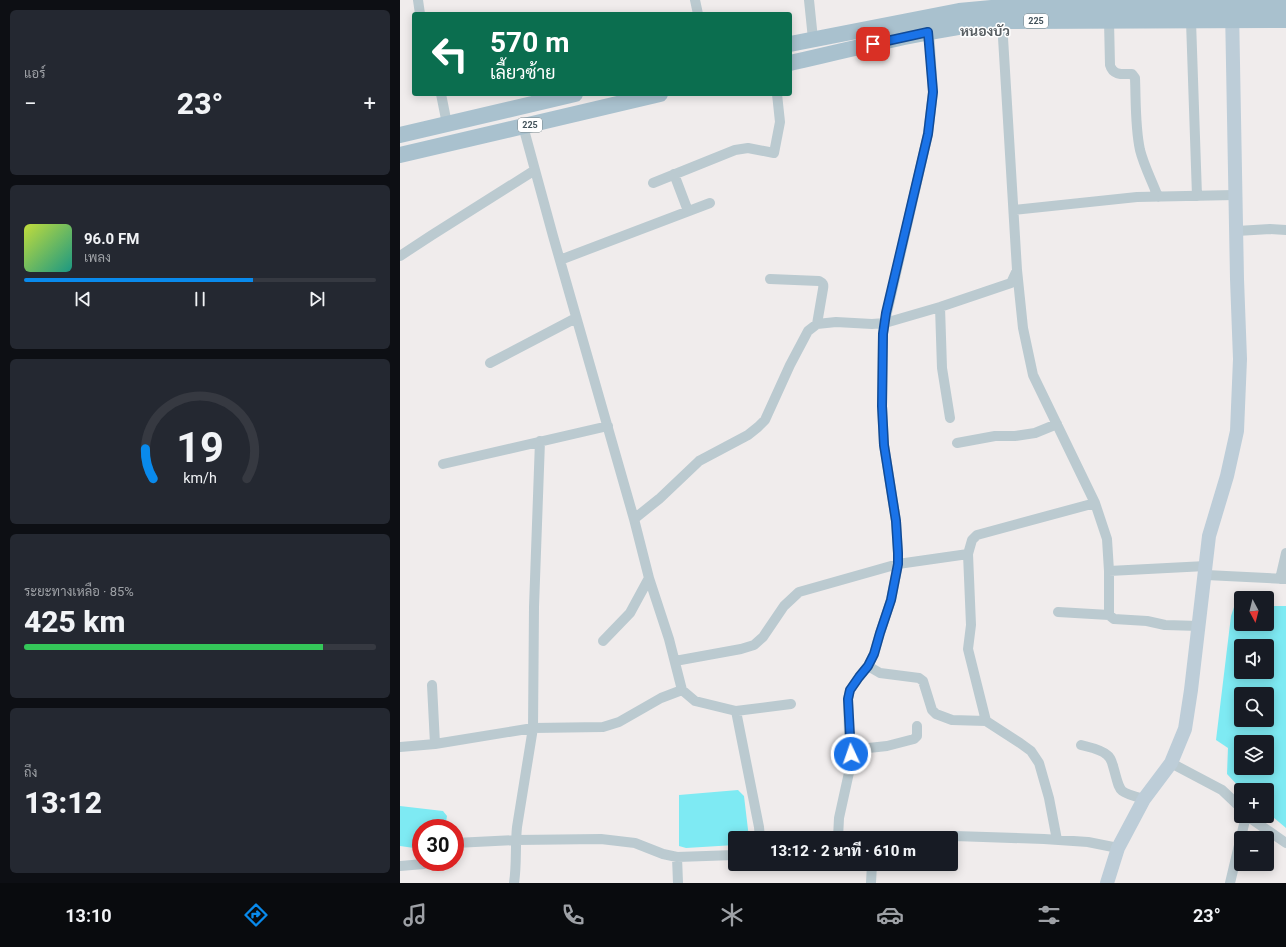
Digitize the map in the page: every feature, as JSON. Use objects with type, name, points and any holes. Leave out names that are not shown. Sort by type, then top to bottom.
[{"type":"main road","name":"225","points":[[792,44],[958,5],[1002,7],[1149,3],[1192,9]]},
{"type":"main road","name":"225","points":[[792,63],[928,32],[1002,21],[1109,21],[1192,9],[1286,5]]},
{"type":"main road","name":"225","points":[[1232,8],[1286,20]]},
{"type":"main road","name":"225","points":[[400,135],[567,96]]},
{"type":"main road","name":"225","points":[[400,155],[651,96]]},
{"type":"street","points":[[418,0],[420,12]]},
{"type":"street","points":[[695,0],[698,12]]},
{"type":"street","points":[[809,0],[814,39]]},
{"type":"street","points":[[1107,883],[1118,848],[1144,799],[1172,763],[1185,729],[1206,571],[1209,536],[1227,476],[1237,431],[1240,360],[1235,195],[1232,8]]},
{"type":"street","points":[[1192,9],[1197,196]]},
{"type":"street","points":[[1002,21],[1017,270],[1023,328],[1033,375],[1095,503],[1107,539],[1109,615]]},
{"type":"street","points":[[1109,21],[1110,65],[1113,72],[1117,74],[1132,74],[1135,78],[1140,149],[1144,164],[1158,196]]},
{"type":"street","points":[[839,831],[841,811],[850,768],[848,699],[850,690],[868,666],[874,654],[889,605],[898,564],[896,521],[884,445],[882,406],[883,334],[928,134],[933,92],[928,32]]},
{"type":"street","points":[[441,96],[448,124]]},
{"type":"street","points":[[653,182],[736,150],[748,148],[774,153],[780,122],[777,96]]},
{"type":"street","points":[[523,126],[534,170],[634,519],[649,578],[675,661],[682,690],[695,701],[736,711],[791,704]]},
{"type":"street","points":[[400,256],[534,170]]},
{"type":"street","points":[[674,174],[688,211]]},
{"type":"street","points":[[1014,210],[1137,197],[1235,195]]},
{"type":"street","points":[[560,260],[710,203]]},
{"type":"street","points":[[1237,231],[1286,230]]},
{"type":"street","points":[[634,519],[659,499],[699,460],[748,435],[765,420],[790,365],[808,331],[817,324],[836,322],[872,324],[885,323],[940,307],[1011,283],[1017,270]]},
{"type":"street","points":[[770,279],[822,282],[824,284],[817,324]]},
{"type":"street","points":[[940,307],[942,368],[950,418]]},
{"type":"street","points":[[490,363],[576,318]]},
{"type":"street","points":[[957,443],[995,436],[1015,436],[1036,433],[1057,424]]},
{"type":"street","points":[[443,464],[608,426]]},
{"type":"street","points":[[514,883],[516,869],[516,840],[532,728],[534,607],[540,441]]},
{"type":"street","points":[[986,721],[968,649],[971,625],[968,554],[972,540],[977,535],[1095,503]]},
{"type":"street","points":[[675,661],[742,650],[754,645],[763,637],[784,606],[799,592],[898,564],[968,554]]},
{"type":"street","points":[[1109,571],[1206,571],[1283,579],[1286,554]]},
{"type":"street","points":[[602,641],[630,613],[649,578]]},
{"type":"street","points":[[1058,612],[1109,615],[1114,619],[1147,621],[1165,625],[1199,626]]},
{"type":"street","points":[[868,666],[880,673],[919,678],[922,681],[932,710],[936,714],[952,720],[986,721],[1031,751],[1040,763],[1049,798],[1057,840]]},
{"type":"street","points":[[432,685],[435,744]]},
{"type":"street","points":[[400,748],[435,744],[532,728],[603,727],[619,722],[661,698],[682,690]]},
{"type":"street","points":[[736,711],[759,831]]},
{"type":"street","points":[[850,750],[887,746],[914,739],[917,736],[917,726]]},
{"type":"street","points":[[1080,744],[1107,754],[1110,758],[1117,783],[1122,791],[1125,794],[1144,799]]},
{"type":"street","points":[[1172,763],[1222,790],[1234,801]]},
{"type":"street","points":[[1230,883],[1244,823]]},
{"type":"street","points":[[1256,823],[1286,843]]},
{"type":"street","points":[[958,836],[1088,842],[1118,848]]},
{"type":"street","points":[[464,843],[516,840],[601,839],[635,843],[663,854],[677,857],[728,855]]},
{"type":"street","points":[[677,857],[678,883]]},
{"type":"street","points":[[400,866],[412,865]]},
{"type":"street","points":[[871,883],[872,871]]},
{"type":"water","points":[[1274,606],[1286,606],[1286,828],[1274,818],[1274,783],[1235,783],[1227,774],[1228,748],[1216,740],[1231,616],[1234,607],[1234,631],[1274,631]]},
{"type":"water","points":[[738,790],[744,796],[748,831],[728,831],[728,845],[686,848],[679,846],[679,795]]},
{"type":"water","points":[[400,806],[443,811],[447,816],[446,819],[412,819],[412,848],[400,846]]},
{"type":"district","name":"หนองบัว","points":[[985,31]]},
{"type":"route","points":[[851,754],[848,699],[850,690],[868,666],[874,654],[891,600],[898,564],[896,521],[884,445],[882,406],[883,334],[886,313],[928,134],[933,92],[928,32],[873,44]]}]
